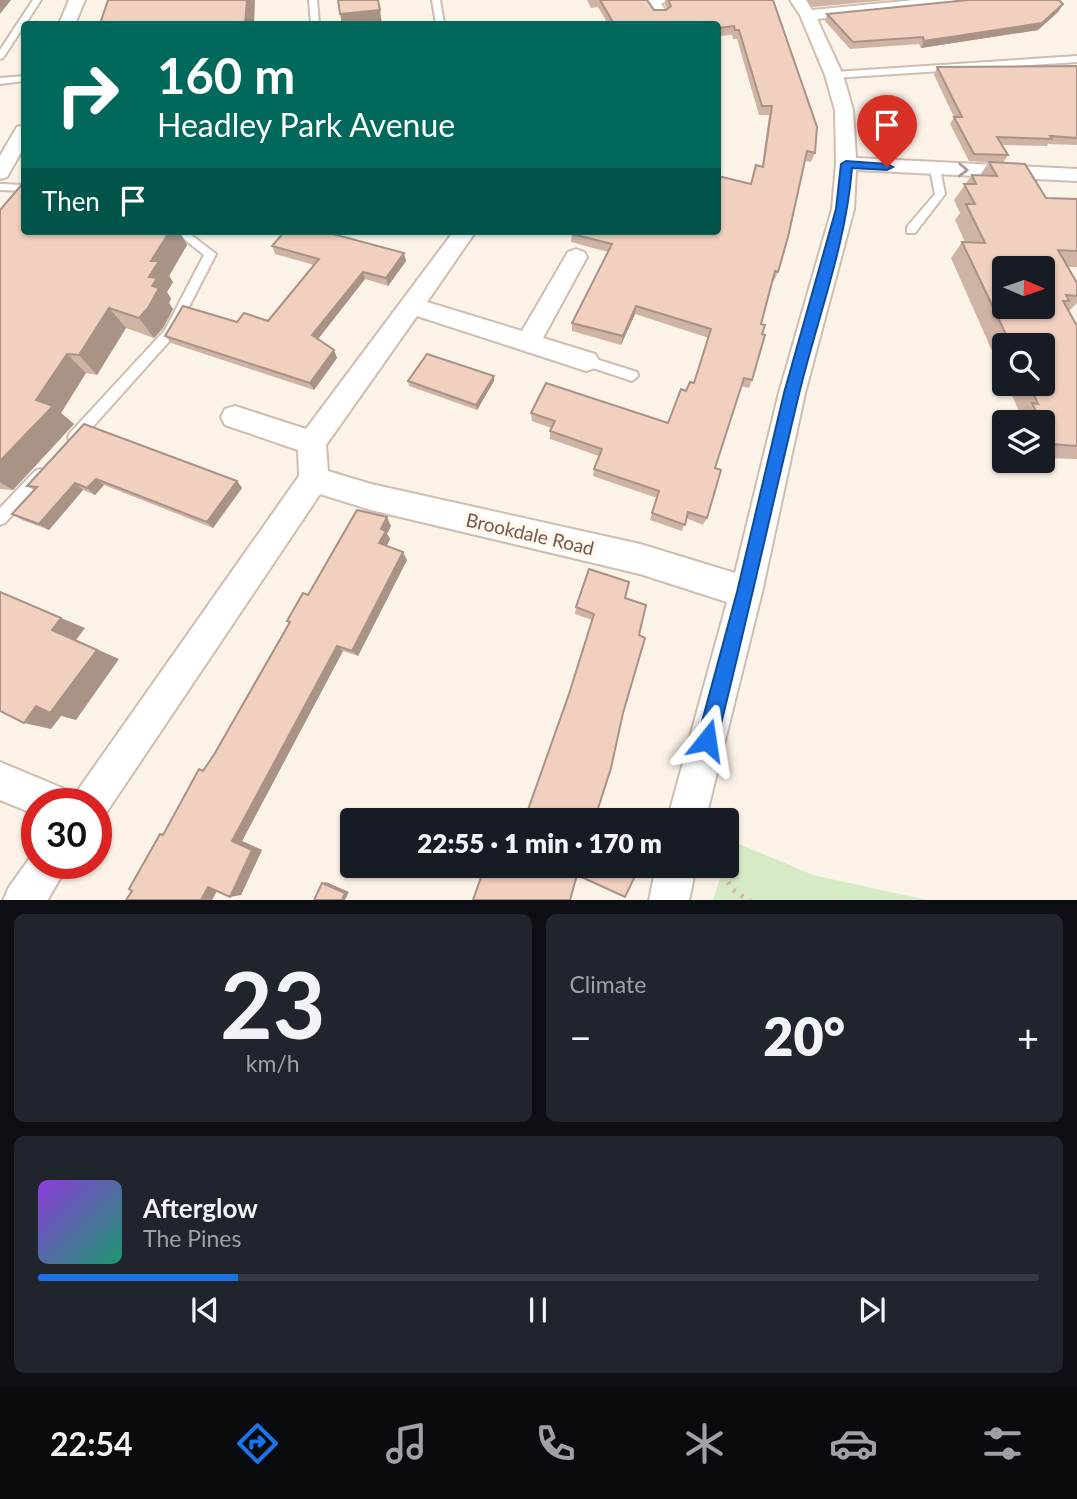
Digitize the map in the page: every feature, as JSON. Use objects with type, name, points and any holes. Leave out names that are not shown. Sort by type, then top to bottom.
[{"type":"street","points":[[68,21],[77,0]]},
{"type":"street","points":[[689,808],[746,592],[792,393],[842,209],[846,164],[844,110],[834,75],[803,7],[963,0]]},
{"type":"street","points":[[0,173],[21,136]]},
{"type":"street","points":[[846,164],[1077,175]]},
{"type":"street","points":[[101,788],[314,479],[312,443],[413,306],[458,235]]},
{"type":"street","points":[[528,342],[576,257]]},
{"type":"street","points":[[413,306],[586,361]]},
{"type":"street","points":[[235,417],[312,443]]},
{"type":"street","name":"Brookdale Road","points":[[314,479],[371,497],[640,559],[746,592]]},
{"type":"street","points":[[0,781],[21,790]]},
{"type":"street","points":[[669,900],[674,878]]},
{"type":"street","points":[[24,900],[39,879]]},
{"type":"lane","points":[[23,21],[37,0]]},
{"type":"lane","points":[[313,0],[315,21]]},
{"type":"lane","points":[[436,0],[440,21]]},
{"type":"lane","points":[[0,55],[21,24]]},
{"type":"lane","points":[[834,75],[1077,59]]},
{"type":"lane","points":[[0,81],[21,79]]},
{"type":"lane","points":[[911,230],[940,194],[935,169]]},
{"type":"lane","points":[[0,187],[21,188]]},
{"type":"lane","points":[[67,446],[170,333],[210,254],[184,235]]},
{"type":"lane","points":[[586,361],[632,376]]},
{"type":"lane","points":[[0,517],[48,466]]},
{"type":"path","points":[[726,878],[733,890],[748,900]]},
{"type":"green space","points":[[739,844],[813,875],[927,900],[713,900],[720,878],[739,878]]},
{"type":"building","points":[[108,0],[247,0],[245,21],[101,21]]},
{"type":"building","points":[[338,0],[378,0],[380,10],[340,14]]},
{"type":"building","points":[[600,0],[647,0],[654,10],[666,10],[671,6],[668,0],[773,0],[817,127],[815,153],[807,151],[788,237],[778,272],[775,271],[761,324],[765,325],[762,334],[765,335],[752,380],[744,378],[715,468],[721,470],[707,518],[688,512],[685,525],[652,513],[659,491],[594,469],[602,449],[550,431],[555,421],[531,413],[546,383],[668,423],[681,389],[686,391],[690,382],[694,383],[711,329],[636,306],[623,336],[572,323],[612,244],[576,235],[721,235],[721,177],[751,184],[756,165],[763,167],[772,106],[762,106],[739,30],[735,30],[734,26],[721,28],[721,21],[612,21]]},
{"type":"building","points":[[968,0],[1059,0],[1063,4],[1042,23],[924,41],[923,37],[853,42],[827,14]]},
{"type":"building","points":[[1077,66],[1077,138],[997,137],[1008,155],[974,154],[954,117],[962,117],[937,67]]},
{"type":"building","points":[[989,162],[1025,164],[1046,198],[1077,199],[1077,251],[1058,250],[1077,283],[1077,296],[1066,295],[1069,301],[1063,301],[1077,326],[1077,446],[1055,444],[1055,410],[1035,410],[1032,403],[1038,404],[1035,396],[1055,396],[1055,333],[1005,333],[999,319],[1055,319],[1055,256],[992,256],[992,305],[962,242],[985,243],[966,204],[975,204],[964,184],[976,184],[972,175],[997,176]]},
{"type":"building","points":[[21,186],[21,235],[167,235],[151,261],[159,261],[149,277],[157,278],[152,286],[159,288],[148,308],[139,318],[109,308],[79,355],[67,354],[36,400],[53,406],[0,461],[0,210]]},
{"type":"building","points":[[282,235],[337,235],[404,253],[386,278],[363,272],[312,335],[334,350],[310,383],[165,336],[183,306],[237,322],[244,313],[268,321],[319,259],[272,246]]},
{"type":"building","points":[[427,354],[494,376],[476,405],[408,381]]},
{"type":"building","points":[[84,424],[237,481],[207,522],[96,479],[87,488],[75,483],[39,524],[12,514],[37,487],[27,486]]},
{"type":"building","points":[[357,510],[387,517],[381,529],[386,531],[379,543],[403,552],[352,651],[337,646],[232,841],[252,850],[230,897],[208,887],[201,900],[126,900],[132,891],[129,889],[160,834],[163,835],[199,769],[203,771],[215,753],[290,622],[287,621],[303,593],[308,595]]},
{"type":"building","points":[[589,569],[629,582],[625,598],[646,605],[639,635],[645,638],[598,808],[529,808],[594,614],[576,607]]},
{"type":"building","points":[[0,592],[61,618],[52,630],[97,650],[50,713],[36,706],[24,723],[0,711]]},
{"type":"building","points":[[481,878],[576,878],[570,900],[473,900]]},
{"type":"building","points":[[584,878],[634,878],[625,897]]},
{"type":"building","points":[[322,883],[345,893],[342,900],[314,900]]},
{"type":"route","points":[[707,740],[746,592],[813,310],[842,209],[846,164],[887,167]]}]
